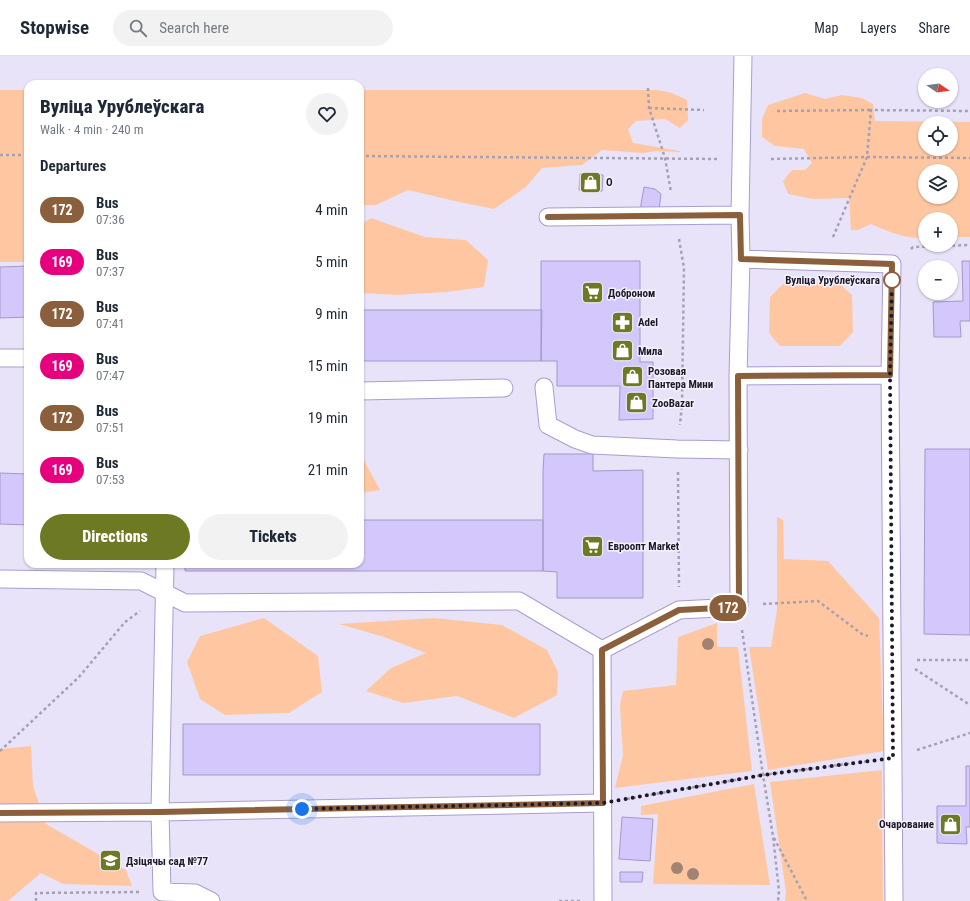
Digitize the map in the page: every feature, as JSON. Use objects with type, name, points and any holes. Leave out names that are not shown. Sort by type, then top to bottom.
[{"type":"lane","points":[[602,650],[679,610],[739,607],[738,376],[743,56]]},
{"type":"lane","points":[[548,217],[740,215]]},
{"type":"lane","points":[[741,259],[892,264],[890,375],[894,901]]},
{"type":"lane","points":[[0,358],[24,358]]},
{"type":"lane","points":[[738,376],[890,375]]},
{"type":"lane","points":[[544,387],[548,425],[575,439],[592,445],[739,450]]},
{"type":"lane","points":[[364,391],[504,388]]},
{"type":"lane","points":[[165,568],[160,812],[162,892],[195,893],[210,901]]},
{"type":"lane","points":[[0,579],[141,581],[185,603],[519,601],[602,650]]},
{"type":"lane","points":[[602,650],[603,901]]},
{"type":"lane","points":[[0,813],[160,812],[603,803]]},
{"type":"path","points":[[648,88],[649,108],[665,158],[684,268],[682,404],[677,449],[679,511],[679,610]]},
{"type":"path","points":[[649,108],[704,110]]},
{"type":"path","points":[[833,237],[867,157],[871,110]]},
{"type":"path","points":[[776,111],[970,111]]},
{"type":"path","points":[[0,155],[24,155]]},
{"type":"path","points":[[364,156],[717,159]]},
{"type":"path","points":[[771,159],[867,157],[970,158]]},
{"type":"path","points":[[892,264],[913,247],[970,245]]},
{"type":"path","points":[[0,751],[79,677],[125,622],[165,593]]},
{"type":"path","points":[[778,901],[779,891],[773,836],[739,607],[818,600],[862,634],[892,643],[902,660],[970,705]]},
{"type":"path","points":[[902,660],[970,660]]},
{"type":"path","points":[[603,803],[763,775],[893,758],[970,733]]},
{"type":"path","points":[[773,836],[807,901]]},
{"type":"path","points":[[36,901],[36,893],[162,892]]},
{"type":"shaded area","points":[[0,90],[24,90],[24,262],[0,262]]},
{"type":"shaded area","points":[[364,90],[658,90],[672,93],[687,100],[688,120],[680,128],[665,119],[636,121],[628,129],[633,143],[681,152],[656,151],[643,153],[602,150],[582,165],[542,168],[526,187],[494,209],[408,190],[376,205],[364,205]]},
{"type":"shaded area","points":[[805,93],[825,99],[842,95],[862,98],[873,104],[875,121],[918,121],[918,156],[958,156],[958,122],[970,122],[970,237],[958,237],[958,212],[918,212],[918,238],[904,236],[871,224],[858,230],[851,230],[849,198],[813,199],[788,194],[783,181],[792,170],[805,170],[812,163],[804,149],[775,146],[762,137],[762,119],[768,105]]},
{"type":"shaded area","points":[[371,218],[425,237],[466,240],[488,260],[484,287],[447,292],[397,295],[364,293],[364,222]]},
{"type":"shaded area","points":[[839,283],[852,295],[853,332],[840,346],[780,346],[769,333],[770,297],[783,284]]},
{"type":"shaded area","points":[[364,460],[380,490],[364,492]]},
{"type":"shaded area","points":[[777,517],[783,520],[784,559],[828,561],[879,618],[884,751],[768,770],[749,647],[771,647],[777,610]]},
{"type":"shaded area","points":[[264,618],[318,656],[322,692],[289,713],[225,715],[200,699],[187,662],[200,636]]},
{"type":"shaded area","points":[[434,618],[502,625],[547,650],[558,672],[557,695],[514,718],[457,696],[403,703],[366,691],[391,668],[426,653],[384,637],[339,624]]},
{"type":"shaded area","points":[[717,623],[717,647],[738,647],[752,771],[615,788],[623,755],[620,705],[623,691],[676,685],[678,637]]},
{"type":"shaded area","points":[[31,746],[33,786],[46,824],[126,870],[132,886],[63,884],[41,873],[8,901],[0,901],[0,749]]},
{"type":"shaded area","points":[[882,770],[883,901],[785,901],[786,892],[770,782]]},
{"type":"shaded area","points":[[754,784],[770,885],[653,884],[658,814],[641,815],[641,806]]},
{"type":"building","name":"О","points":[[580,174],[603,175],[602,191],[579,190]]},
{"type":"building","points":[[644,187],[655,189],[661,194],[659,210],[640,210]]},
{"type":"building","points":[[541,261],[640,261],[640,362],[653,362],[653,419],[619,420],[620,386],[557,386],[557,361],[541,361]]},
{"type":"building","points":[[962,261],[970,261],[970,321],[960,321],[961,337],[934,337],[933,302],[963,301]]},
{"type":"building","points":[[24,266],[24,317],[0,318],[0,267]]},
{"type":"building","points":[[364,310],[542,310],[541,361],[364,361]]},
{"type":"building","points":[[925,449],[970,449],[970,635],[924,634]]},
{"type":"building","name":"Евроопт Market","points":[[544,454],[593,454],[593,471],[643,470],[643,598],[557,598],[557,572],[543,571]]},
{"type":"building","points":[[0,473],[24,474],[24,525],[0,524]]},
{"type":"building","points":[[364,520],[543,520],[543,571],[185,571],[185,568],[364,568]]},
{"type":"building","points":[[183,724],[540,724],[540,775],[183,775]]},
{"type":"building","points":[[966,766],[970,766],[970,827],[966,827],[967,844],[937,843],[937,806],[966,806]]},
{"type":"building","points":[[622,817],[653,819],[650,861],[619,859]]},
{"type":"building","points":[[620,872],[643,872],[642,882],[620,882]]},
{"type":"bus line","name":"172","points":[[0,813],[160,812],[603,803],[602,650],[679,610],[739,607],[738,376],[890,375],[892,264],[741,259],[740,215],[548,217]]},
{"type":"place","name":"О","points":[[591,182]]},
{"type":"place","name":"Вуліца Урублеўскага","points":[[892,280]]},
{"type":"place","name":"Доброном","points":[[593,293]]},
{"type":"place","name":"Adel","points":[[622,322]]},
{"type":"place","name":"Мила","points":[[623,351]]},
{"type":"place","name":"Розовая Пантера Мини","points":[[632,377]]},
{"type":"place","name":"ZooBazar","points":[[636,403]]},
{"type":"place","name":"Евроопт Market","points":[[593,546]]},
{"type":"place","name":"Очарование","points":[[950,824]]},
{"type":"place","name":"Дзіцячы сад №77","points":[[110,861]]},
{"type":"route","points":[[302,809],[603,803],[763,775],[893,758],[890,375],[892,280]]}]
